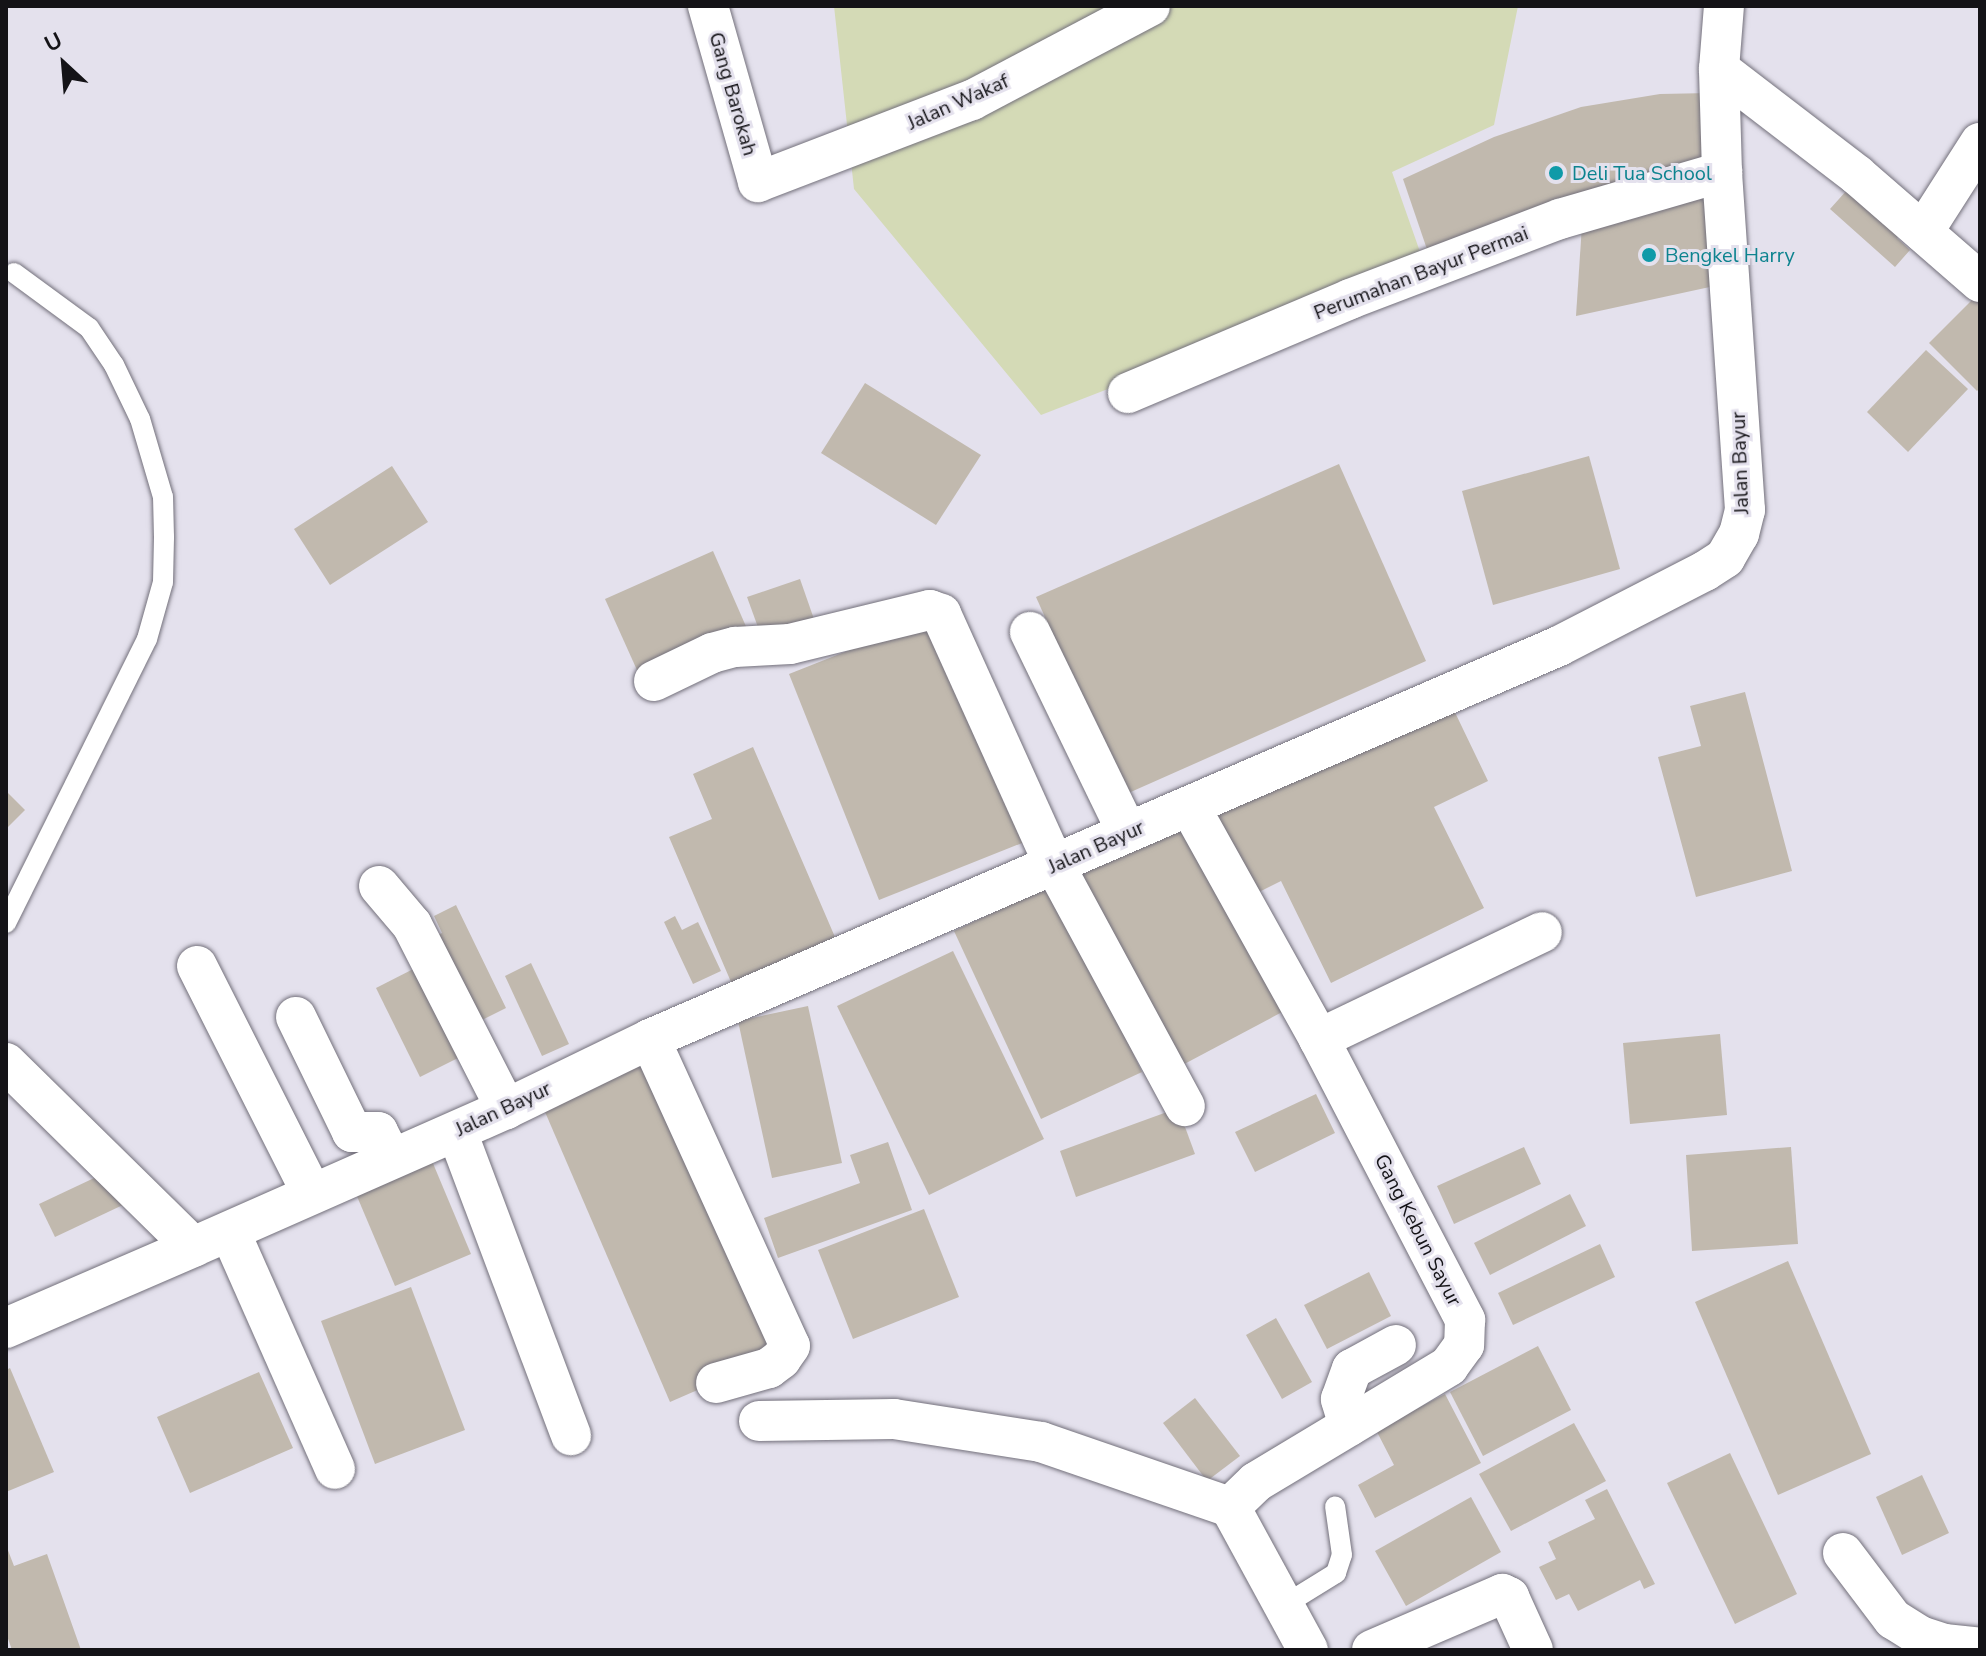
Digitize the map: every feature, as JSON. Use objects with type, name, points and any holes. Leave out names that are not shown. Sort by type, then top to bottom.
[{"type":"street","name":"Gang Barokah","points":[[708,6],[758,182]]},
{"type":"street","name":"Jalan Wakaf","points":[[758,182],[972,100],[1150,6]]},
{"type":"street","name":"Jalan Bayur","points":[[6,1328],[457,1132],[650,1039],[1559,646],[1671,591],[1725,558],[1739,534],[1745,510],[1722,172],[1719,69],[1724,6]]},
{"type":"street","points":[[1719,69],[1857,175],[1980,282]]},
{"type":"street","points":[[1923,232],[1980,143]]},
{"type":"street","name":"Perumahan Bayur Permai","points":[[1128,393],[1350,299],[1560,219],[1722,172]]},
{"type":"street","points":[[654,681],[712,653],[735,647],[790,644],[936,611],[941,614],[1055,866],[1185,1106]]},
{"type":"street","points":[[1030,632],[1127,832]]},
{"type":"street","name":"Gang Kebun Sayur","points":[[1190,807],[1319,1039],[1465,1320],[1467,1334],[1464,1345],[1449,1366],[1256,1482],[1230,1507]]},
{"type":"street","points":[[379,886],[412,925],[506,1109]]},
{"type":"street","points":[[1319,1039],[1542,932]]},
{"type":"street","points":[[197,966],[312,1194]]},
{"type":"street","points":[[296,1017],[352,1132],[378,1132],[392,1159]]},
{"type":"street","points":[[650,1039],[790,1346],[781,1359],[769,1368],[716,1383]]},
{"type":"street","points":[[6,1063],[193,1247]]},
{"type":"street","points":[[457,1132],[571,1435]]},
{"type":"street","points":[[230,1232],[335,1469]]},
{"type":"street","points":[[1349,1426],[1341,1399],[1352,1369],[1396,1345]]},
{"type":"street","points":[[759,1421],[894,1419],[1041,1442],[1230,1507],[1286,1604],[1308,1650]]},
{"type":"street","points":[[1843,1553],[1893,1619],[1932,1640],[1980,1648]]},
{"type":"street","points":[[1372,1650],[1502,1594],[1509,1597],[1533,1650]]},
{"type":"lane","points":[[6,923],[147,639],[163,582],[164,537],[163,497],[140,419],[114,365],[89,328],[14,273]]},
{"type":"lane","points":[[1286,1604],[1336,1573],[1342,1555],[1335,1506]]},
{"type":"green space","points":[[834,6],[1518,6],[1494,125],[1392,172],[1425,266],[1041,415],[854,189]]},
{"type":"building","name":"Deli Tua School","points":[[1710,93],[1714,167],[1431,261],[1403,179],[1494,137],[1581,107],[1660,94]]},
{"type":"building","points":[[1856,180],[1907,227],[1897,238],[1910,250],[1895,267],[1830,209]]},
{"type":"building","name":"Bengkel Harry","points":[[1715,182],[1719,285],[1576,316],[1582,225]]},
{"type":"building","points":[[1980,292],[1980,388],[1977,391],[1929,343]]},
{"type":"building","points":[[1926,350],[1968,389],[1908,452],[1867,412]]},
{"type":"building","points":[[865,383],[981,455],[936,525],[821,453]]},
{"type":"building","points":[[1589,456],[1620,569],[1493,605],[1462,491]]},
{"type":"building","points":[[1339,464],[1426,661],[1124,795],[1036,597]]},
{"type":"building","points":[[392,466],[428,522],[330,585],[294,529]]},
{"type":"building","points":[[713,551],[748,631],[641,679],[605,599]]},
{"type":"building","points":[[800,579],[815,622],[763,641],[747,597]]},
{"type":"building","points":[[938,615],[1027,841],[879,900],[789,674]]},
{"type":"building","points":[[1745,692],[1792,871],[1696,897],[1658,757],[1701,746],[1690,706]]},
{"type":"building","points":[[1450,702],[1488,781],[1434,807],[1484,908],[1331,983],[1281,881],[1253,895],[1214,817]]},
{"type":"building","points":[[753,747],[838,944],[734,989],[669,837],[712,819],[693,774]]},
{"type":"building","points":[[6,791],[25,810],[6,829]]},
{"type":"building","points":[[1183,820],[1284,1011],[1173,1070],[1071,879]]},
{"type":"building","points":[[1054,884],[1142,1072],[1041,1119],[954,931]]},
{"type":"building","points":[[456,905],[506,1008],[474,1024],[432,938],[442,933],[434,916]]},
{"type":"building","points":[[675,916],[682,930],[698,922],[721,971],[693,984],[664,922]]},
{"type":"building","points":[[953,951],[1044,1139],[929,1195],[837,1006]]},
{"type":"building","points":[[429,961],[474,1050],[420,1077],[376,988]]},
{"type":"building","points":[[531,963],[569,1044],[542,1056],[505,976]]},
{"type":"building","points":[[808,1006],[842,1163],[772,1178],[738,1021]]},
{"type":"building","points":[[1720,1034],[1727,1115],[1630,1124],[1623,1043]]},
{"type":"building","points":[[649,1050],[780,1354],[670,1402],[539,1098]]},
{"type":"building","points":[[1316,1094],[1335,1133],[1255,1172],[1235,1132]]},
{"type":"building","points":[[1178,1108],[1195,1154],[1076,1197],[1060,1151]]},
{"type":"building","points":[[888,1142],[912,1210],[778,1258],[764,1218],[860,1183],[850,1155]]},
{"type":"building","points":[[1524,1147],[1541,1184],[1454,1224],[1437,1186]]},
{"type":"building","points":[[1791,1147],[1798,1244],[1692,1251],[1686,1155]]},
{"type":"building","points":[[432,1161],[471,1254],[395,1286],[356,1194]]},
{"type":"building","points":[[109,1171],[125,1204],[55,1237],[39,1204]]},
{"type":"building","points":[[1570,1194],[1586,1226],[1490,1275],[1474,1243]]},
{"type":"building","points":[[924,1209],[959,1297],[853,1339],[818,1250]]},
{"type":"building","points":[[1600,1244],[1615,1277],[1513,1325],[1498,1293]]},
{"type":"building","points":[[1788,1261],[1871,1454],[1778,1495],[1695,1302]]},
{"type":"building","points":[[1369,1272],[1391,1316],[1327,1349],[1304,1305]]},
{"type":"building","points":[[411,1287],[465,1430],[375,1464],[321,1321]]},
{"type":"building","points":[[1276,1318],[1312,1382],[1282,1399],[1246,1335]]},
{"type":"building","points":[[1538,1346],[1571,1410],[1483,1456],[1450,1392]]},
{"type":"building","points":[[10,1368],[54,1472],[6,1492],[6,1370]]},
{"type":"building","points":[[259,1372],[293,1448],[190,1493],[157,1417]]},
{"type":"building","points":[[1445,1394],[1481,1463],[1375,1518],[1358,1485],[1394,1465],[1376,1430]]},
{"type":"building","points":[[1195,1398],[1240,1456],[1207,1481],[1163,1423]]},
{"type":"building","points":[[1574,1423],[1606,1481],[1511,1531],[1479,1474]]},
{"type":"building","points":[[1730,1453],[1797,1594],[1735,1624],[1667,1483]]},
{"type":"building","points":[[1922,1475],[1949,1533],[1902,1555],[1876,1497]]},
{"type":"building","points":[[1607,1489],[1655,1584],[1644,1589],[1640,1580],[1578,1611],[1569,1594],[1556,1600],[1539,1567],[1556,1559],[1548,1542],[1595,1519],[1585,1500]]},
{"type":"building","points":[[1471,1497],[1501,1552],[1406,1606],[1375,1551]]},
{"type":"building","points":[[6,1545],[14,1566],[47,1554],[81,1650],[12,1650],[6,1633]]},
{"type":"place","name":"Deli Tua School","points":[[1556,173]]},
{"type":"place","name":"Bengkel Harry","points":[[1649,255]]}]
